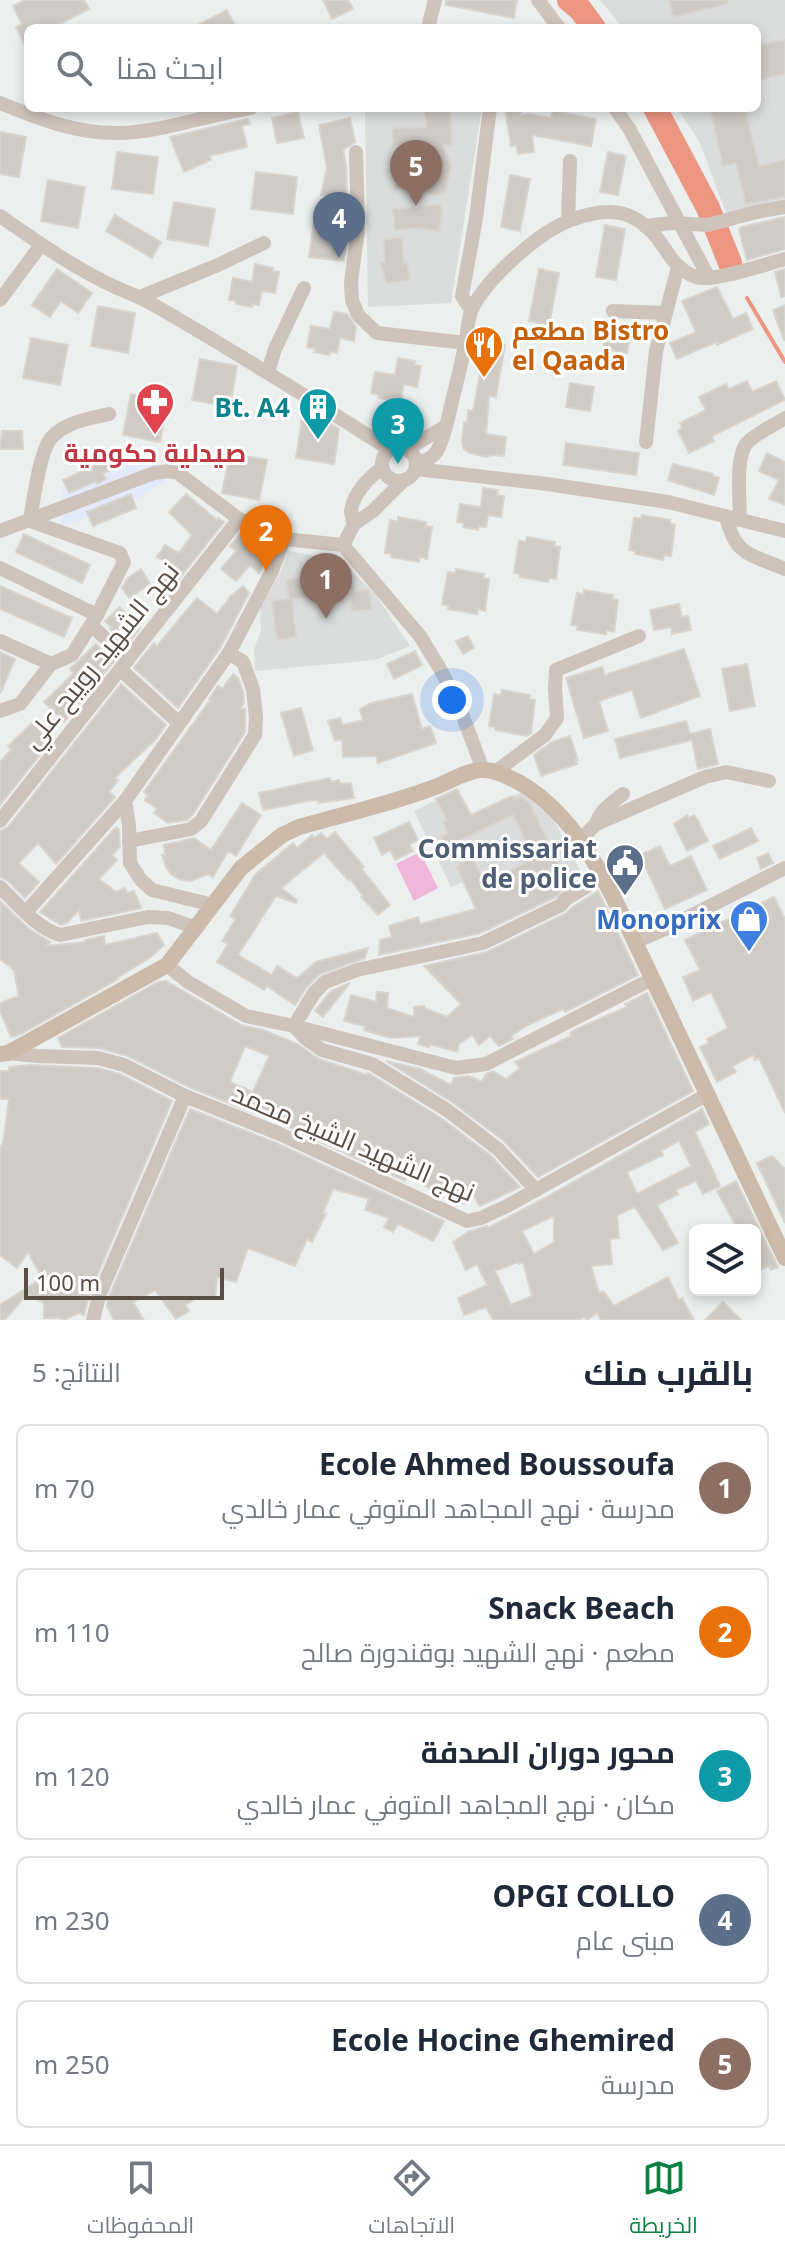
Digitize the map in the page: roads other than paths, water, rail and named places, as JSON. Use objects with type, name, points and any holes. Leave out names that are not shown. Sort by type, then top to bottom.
[{"type":"main road","points":[[4,1053],[167,965],[241,868],[282,835],[299,827],[435,787],[467,773],[489,771],[511,778],[533,791],[563,817],[580,840],[635,942],[783,1247]]},
{"type":"street","points":[[429,24],[435,0]]},
{"type":"street","points":[[538,0],[556,24]]},
{"type":"street","points":[[0,103],[64,126],[117,133],[232,112]]},
{"type":"street","points":[[471,310],[462,296],[489,112]]},
{"type":"street","points":[[618,112],[714,277]]},
{"type":"street","points":[[356,152],[358,229],[351,282],[352,300],[358,315],[377,333],[466,343]]},
{"type":"street","points":[[568,221],[570,161]]},
{"type":"street","points":[[645,226],[712,224],[785,207]]},
{"type":"street","points":[[414,461],[430,458],[437,451],[446,426],[471,310],[507,265],[539,238],[568,221],[603,211],[623,212],[657,237],[678,267],[698,278],[778,261]]},
{"type":"street","points":[[0,216],[41,245],[115,287],[140,297],[268,372],[389,449],[403,447],[414,461],[668,502],[785,531]]},
{"type":"street","points":[[140,297],[264,243]]},
{"type":"street","points":[[0,300],[41,245]]},
{"type":"street","points":[[646,442],[656,351],[678,267]]},
{"type":"street","points":[[268,372],[275,349],[304,288]]},
{"type":"street","points":[[613,311],[664,313]]},
{"type":"street","points":[[30,521],[49,439],[76,421],[109,414]]},
{"type":"street","points":[[785,418],[747,443],[742,452],[730,534],[739,549],[785,569]]},
{"type":"street","points":[[389,449],[382,468],[388,478],[402,482]]},
{"type":"street","points":[[343,545],[354,524],[373,511],[402,482],[410,479],[414,461]]},
{"type":"street","points":[[354,524],[351,510],[359,493],[369,476],[382,468]]},
{"type":"street","points":[[0,531],[142,477],[168,471],[189,480],[239,519],[284,539],[343,545],[420,636],[433,656],[489,771],[545,735],[557,718],[556,670],[639,636]]},
{"type":"street","name":"نهج الشهيد رويبح علي","points":[[0,821],[239,519]]},
{"type":"street","points":[[0,711],[20,704],[51,664],[72,655],[124,562],[120,553],[30,521]]},
{"type":"street","points":[[26,912],[125,801],[229,653],[272,571],[284,539]]},
{"type":"street","points":[[0,568],[94,620],[124,665],[179,723]]},
{"type":"street","points":[[0,641],[51,664]]},
{"type":"street","points":[[129,841],[191,829],[201,821],[255,735],[253,689],[243,662],[229,653]]},
{"type":"street","points":[[580,840],[596,824],[705,777],[726,772],[769,781]]},
{"type":"street","points":[[596,824],[598,816],[623,794]]},
{"type":"street","points":[[125,801],[130,863],[141,880],[152,890],[213,905]]},
{"type":"street","points":[[635,942],[785,868]]},
{"type":"street","points":[[294,1026],[314,993],[325,982],[357,970],[483,943],[561,905],[602,877]]},
{"type":"street","points":[[0,887],[52,933],[60,935],[148,917],[168,918],[197,928]]},
{"type":"street","points":[[167,965],[188,982],[246,1016],[456,1068],[498,1059],[652,979]]},
{"type":"street","points":[[294,1026],[322,1050],[372,1064],[447,1110],[498,1149],[536,1190]]},
{"type":"street","name":"نهج الشهيد الشيخ محمد","points":[[4,1053],[98,1058],[124,1065],[185,1096],[280,1134],[467,1221],[481,1218],[536,1190],[708,1094]]},
{"type":"street","points":[[93,1320],[104,1283],[185,1096]]},
{"type":"waterway","points":[[569,0],[591,24]]},
{"type":"waterway","points":[[657,112],[708,208],[730,263]]},
{"type":"waterway","points":[[747,298],[785,362]]},
{"type":"place","name":"Ecole Hocine Ghemired","points":[[416,206]]},
{"type":"place","name":"OPGI COLLO","points":[[339,258]]},
{"type":"place","name":"مطعم Bistro el Qaada","points":[[484,379]]},
{"type":"place","name":"صيدلية حكومية","points":[[155,436]]},
{"type":"place","name":"Bt. A4","points":[[318,441]]},
{"type":"place","name":"محور دوران الصدفة","points":[[398,464]]},
{"type":"place","name":"Snack Beach","points":[[266,571]]},
{"type":"place","name":"Ecole Ahmed Boussoufa","points":[[326,619]]},
{"type":"place","name":"Commissariat de police","points":[[625,897]]},
{"type":"place","name":"Monoprix","points":[[749,953]]}]
